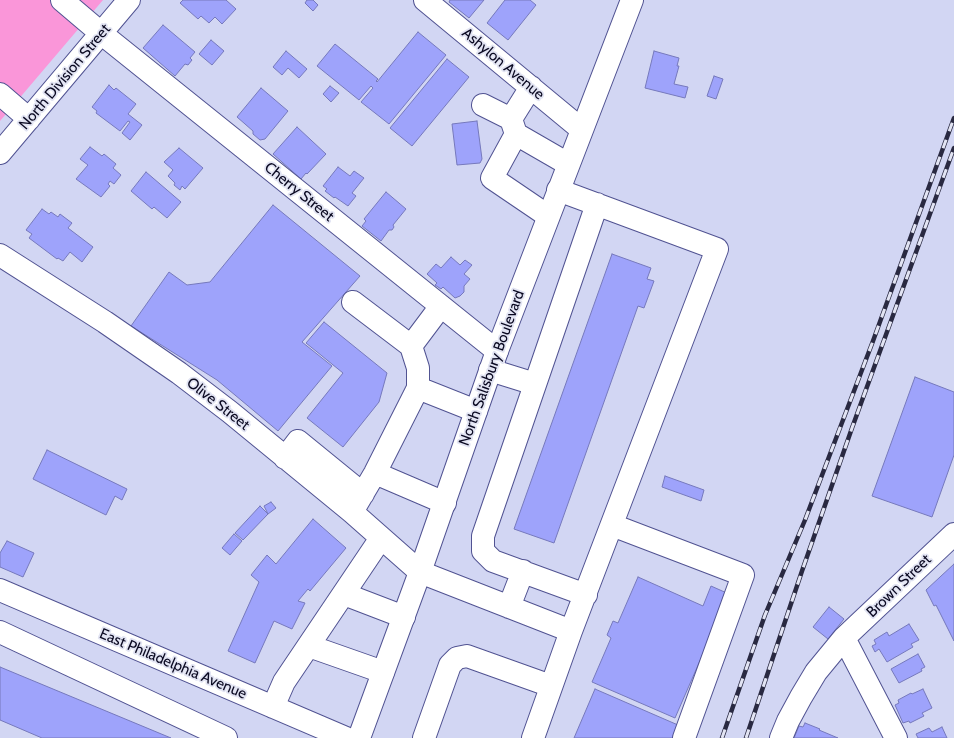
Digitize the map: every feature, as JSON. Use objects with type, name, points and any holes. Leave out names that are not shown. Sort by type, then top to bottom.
[{"type":"street","name":"Cherry Street","points":[[62,0],[102,34],[442,306],[494,360]]},
{"type":"street","name":"North Division Street","points":[[0,153],[102,34],[129,0]]},
{"type":"street","name":"Ashylon Avenue","points":[[425,0],[581,129]]},
{"type":"street","name":"North Salisbury Boulevard","points":[[359,738],[404,617],[494,360],[581,129],[632,0]]},
{"type":"street","points":[[531,87],[492,178],[548,216]]},
{"type":"street","points":[[0,94],[29,119]]},
{"type":"street","points":[[483,105],[568,164]]},
{"type":"street","points":[[533,738],[571,631],[717,249],[558,190]]},
{"type":"street","points":[[586,595],[493,561],[483,551],[483,536],[597,204]]},
{"type":"street","name":"Olive Street","points":[[0,255],[105,322],[179,373],[230,412],[352,512],[420,572],[571,631]]},
{"type":"street","points":[[352,512],[376,472],[418,388],[418,368],[411,346],[353,302]]},
{"type":"street","points":[[411,346],[442,306]]},
{"type":"street","points":[[494,360],[535,384]]},
{"type":"street","points":[[418,388],[476,411]]},
{"type":"street","points":[[285,458],[298,441],[363,494]]},
{"type":"street","points":[[376,472],[445,502]]},
{"type":"street","points":[[612,525],[743,575],[684,738]]},
{"type":"street","name":"Brown Street","points":[[781,738],[788,721],[816,672],[844,638],[954,534]]},
{"type":"street","points":[[273,707],[284,682],[381,538]]},
{"type":"street","points":[[509,607],[523,571]]},
{"type":"street","name":"East Philadelphia Avenue","points":[[0,590],[346,738]]},
{"type":"street","points":[[344,594],[404,617]]},
{"type":"street","points":[[0,632],[226,738]]},
{"type":"street","points":[[844,638],[896,738]]},
{"type":"street","points":[[309,646],[384,672]]},
{"type":"street","points":[[424,738],[450,665],[457,658],[467,656],[551,686]]},
{"type":"shaded area","points":[[0,0],[103,0],[0,121]]},
{"type":"building","points":[[183,0],[226,0],[236,9],[222,24],[215,17],[209,23],[201,16],[198,19],[180,3]]},
{"type":"building","points":[[307,0],[313,0],[318,5],[313,11],[305,3]]},
{"type":"building","points":[[450,0],[484,0],[469,18],[449,2]]},
{"type":"building","points":[[505,0],[530,0],[536,5],[508,40],[487,23]]},
{"type":"building","points":[[163,25],[195,52],[190,58],[192,60],[188,65],[185,64],[175,76],[143,48]]},
{"type":"building","points":[[418,32],[446,55],[389,124],[361,102],[373,88],[371,86],[359,100],[317,66],[335,44],[378,79],[376,81],[377,82]]},
{"type":"building","points":[[211,40],[224,51],[212,65],[199,54]]},
{"type":"building","points":[[286,51],[307,69],[299,78],[288,68],[282,75],[273,67]]},
{"type":"building","points":[[654,51],[679,58],[677,66],[679,66],[674,84],[688,87],[685,98],[645,88]]},
{"type":"building","points":[[447,59],[469,77],[412,146],[390,128]]},
{"type":"building","points":[[714,76],[723,79],[716,99],[707,96]]},
{"type":"building","points":[[109,85],[114,90],[116,88],[136,104],[128,114],[142,125],[130,140],[122,133],[130,122],[128,121],[120,131],[96,113],[97,111],[92,107]]},
{"type":"building","points":[[330,86],[339,93],[331,102],[323,94]]},
{"type":"building","points":[[261,88],[288,111],[265,139],[260,140],[253,134],[253,131],[237,117]]},
{"type":"building","points":[[477,121],[482,159],[480,163],[457,165],[452,124]]},
{"type":"building","points":[[297,127],[326,154],[301,179],[273,154]]},
{"type":"building","points":[[90,147],[102,156],[104,154],[116,164],[113,168],[121,175],[114,184],[110,181],[108,184],[110,186],[101,197],[76,179],[88,165],[80,159]]},
{"type":"building","points":[[179,148],[203,168],[185,189],[182,186],[180,190],[174,185],[175,183],[168,176],[173,170],[164,162]]},
{"type":"building","points":[[338,167],[350,176],[354,171],[364,178],[352,193],[356,196],[348,206],[325,191],[327,189],[323,186]]},
{"type":"building","points":[[146,172],[181,202],[167,218],[154,207],[152,209],[131,191]]},
{"type":"building","points":[[386,192],[406,209],[393,225],[394,227],[392,230],[389,230],[381,241],[362,226],[366,221],[364,219]]},
{"type":"building","points":[[273,205],[360,276],[302,342],[332,366],[278,431],[217,380],[131,326],[169,272],[187,285],[210,282]]},
{"type":"building","points":[[42,209],[49,214],[51,212],[58,217],[60,214],[72,223],[68,228],[93,247],[82,262],[70,252],[63,261],[58,258],[57,259],[29,238],[32,234],[26,230]]},
{"type":"building","points":[[612,254],[651,268],[647,279],[654,281],[644,308],[638,306],[554,543],[514,529]]},
{"type":"building","points":[[451,257],[460,265],[465,260],[472,265],[464,274],[470,279],[464,286],[464,292],[455,298],[443,287],[441,289],[435,285],[437,283],[427,274],[436,264],[441,268]]},
{"type":"building","points":[[324,322],[387,373],[379,402],[343,447],[307,418],[343,373],[306,343]]},
{"type":"building","points":[[915,377],[954,392],[954,455],[932,517],[872,496]]},
{"type":"building","points":[[47,450],[127,489],[122,500],[115,496],[106,515],[33,479]]},
{"type":"building","points":[[665,476],[704,490],[701,501],[662,487]]},
{"type":"building","points":[[271,502],[276,508],[268,514],[264,506]]},
{"type":"building","points":[[260,506],[268,514],[243,540],[235,533]]},
{"type":"building","points":[[313,519],[346,548],[310,591],[308,589],[298,601],[305,603],[292,629],[274,621],[255,663],[228,651],[259,582],[251,575],[267,555],[276,564]]},
{"type":"building","points":[[234,534],[242,541],[230,555],[222,548]]},
{"type":"building","points":[[7,541],[34,553],[23,577],[0,567],[0,553]]},
{"type":"building","points":[[954,564],[954,641],[936,605],[934,606],[926,590]]},
{"type":"building","points":[[638,577],[703,606],[711,586],[729,594],[675,718],[592,682],[611,638],[607,635],[613,621],[618,623]]},
{"type":"building","points":[[829,607],[844,619],[828,639],[813,627]]},
{"type":"building","points":[[909,624],[919,640],[911,644],[913,647],[887,662],[879,649],[875,652],[872,646],[876,644],[874,640],[887,632],[889,636]]},
{"type":"building","points":[[918,654],[925,667],[921,669],[922,671],[899,683],[891,669]]},
{"type":"building","points":[[0,667],[171,738],[42,738],[0,720]]},
{"type":"building","points":[[595,689],[678,725],[673,738],[574,738]]},
{"type":"building","points":[[923,689],[932,708],[922,713],[924,716],[910,723],[909,721],[903,723],[895,705],[899,703],[898,700]]},
{"type":"building","points":[[805,723],[838,738],[794,738],[799,726],[803,727]]},
{"type":"building","points":[[942,727],[947,738],[918,738],[916,734],[929,728],[932,732]]},
{"type":"railway","points":[[722,738],[765,615],[805,520],[873,341],[954,118]]},
{"type":"railway","points":[[746,738],[852,428],[954,148]]}]
